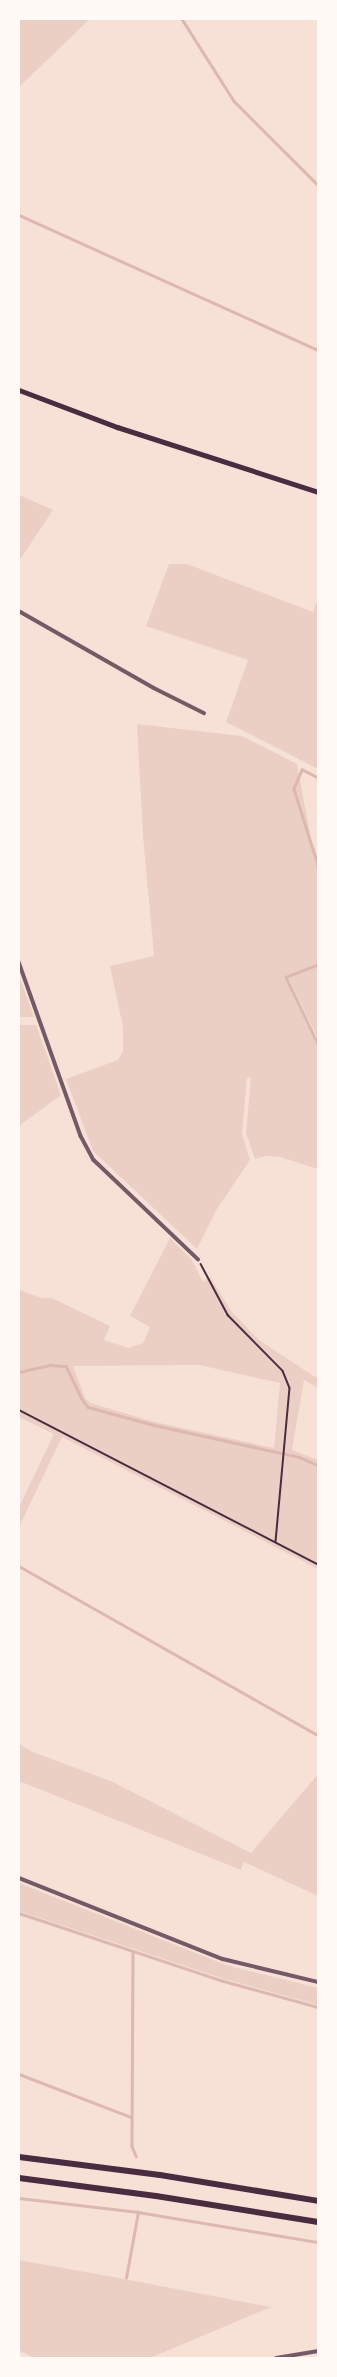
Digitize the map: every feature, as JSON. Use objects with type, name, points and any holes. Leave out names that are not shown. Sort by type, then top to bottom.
[{"type":"highway","points":[[19,2157],[160,2175],[318,2201]]},
{"type":"highway","points":[[19,2178],[156,2196],[318,2222]]},
{"type":"main road","points":[[19,390],[116,427],[318,492]]},
{"type":"street","points":[[19,611],[154,688],[204,713]]},
{"type":"street","points":[[19,962],[81,1136],[94,1160],[198,1259]]},
{"type":"street","points":[[19,1878],[223,1959],[318,1982]]},
{"type":"street","points":[[276,2358],[318,2351]]},
{"type":"path","points":[[198,1259],[212,1289],[228,1315],[283,1371],[290,1388],[276,1542]]},
{"type":"path","points":[[19,1410],[318,1564]]},
{"type":"shaded area","points":[[19,19],[90,19],[19,87]]},
{"type":"shaded area","points":[[19,495],[53,510],[19,561]]},
{"type":"shaded area","points":[[169,564],[187,564],[313,612],[318,599],[318,769],[226,722],[248,660],[146,626]]},
{"type":"shaded area","points":[[137,724],[242,736],[297,764],[311,839],[318,858],[318,1039],[289,979],[286,980],[318,1047],[318,1169],[280,1157],[266,1156],[255,1159],[246,1133],[251,1077],[247,1078],[242,1134],[250,1160],[217,1209],[197,1249],[93,1151],[66,1079],[118,1060],[123,1051],[123,1027],[110,966],[154,956],[143,836]]},
{"type":"shaded area","points":[[19,976],[34,1017],[19,1017]]},
{"type":"shaded area","points":[[19,1025],[36,1025],[61,1095],[19,1126]]},
{"type":"shaded area","points":[[170,1238],[192,1260],[203,1282],[210,1277],[232,1312],[259,1340],[318,1379],[318,1388],[304,1380],[292,1450],[318,1460],[318,1569],[62,1437],[19,1527],[19,1507],[54,1434],[19,1417],[19,1290],[42,1298],[52,1298],[110,1326],[104,1340],[129,1348],[143,1343],[150,1327],[130,1316]],"holes":[[[199,1365],[280,1383],[274,1448],[155,1422],[90,1403],[85,1398],[73,1366]]]},
{"type":"shaded area","points":[[19,1744],[33,1752],[113,1782],[251,1853],[318,1774],[318,1896],[244,1862],[241,1870],[19,1781]]},
{"type":"shaded area","points":[[19,1883],[226,1965],[318,1988],[318,2005],[221,1978],[19,1911]]},
{"type":"shaded area","points":[[19,2260],[271,2307],[150,2358],[34,2358],[19,2350]]},
{"type":"waterway","points":[[182,19],[234,101],[318,185]]},
{"type":"waterway","points":[[19,215],[318,350]]},
{"type":"waterway","points":[[318,778],[302,770],[294,789],[318,865]]},
{"type":"waterway","points":[[318,965],[286,977],[318,1044]]},
{"type":"waterway","points":[[19,1372],[50,1365],[66,1366],[82,1399],[88,1407],[154,1425],[299,1457],[318,1465]]},
{"type":"waterway","points":[[19,1566],[318,1735]]},
{"type":"waterway","points":[[19,1913],[220,1980],[318,2007]]},
{"type":"waterway","points":[[133,1952],[132,2146],[136,2156]]},
{"type":"waterway","points":[[19,2074],[131,2117]]},
{"type":"waterway","points":[[19,2198],[138,2212],[318,2242]]},
{"type":"waterway","points":[[126,2278],[138,2212]]}]
